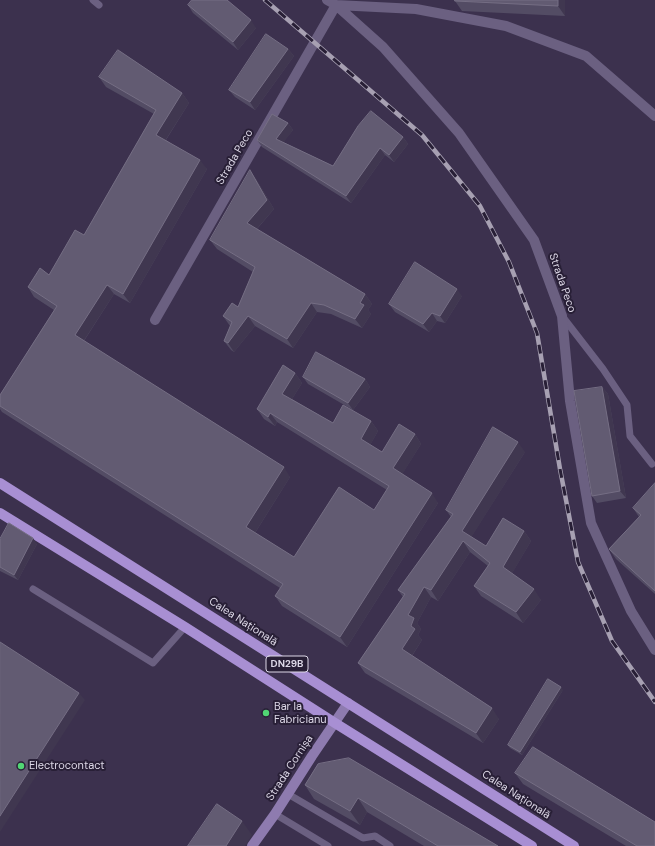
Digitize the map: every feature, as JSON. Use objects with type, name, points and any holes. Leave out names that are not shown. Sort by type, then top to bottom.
[{"type":"main road","name":"Calea Națională","points":[[0,483],[574,846]]},
{"type":"main road","name":"DN29B","points":[[0,513],[186,627],[335,723],[532,846]]},
{"type":"street","points":[[331,2],[416,9],[506,26],[586,56],[655,116]]},
{"type":"street","name":"Strada Peco","points":[[155,320],[331,2],[384,47],[459,133],[534,240],[562,316],[570,401],[591,523],[631,611],[655,650]]},
{"type":"street","name":"Strada Cornișa","points":[[252,846],[275,814],[348,703]]},
{"type":"lane","points":[[93,0],[99,5]]},
{"type":"lane","points":[[562,316],[603,369],[627,405],[630,436],[652,464]]},
{"type":"lane","points":[[33,589],[153,663],[186,627]]},
{"type":"lane","points":[[288,794],[363,838],[375,836],[390,846]]},
{"type":"lane","points":[[275,814],[328,846]]},
{"type":"shaded area","points":[[0,0],[655,0],[655,846],[0,846]]},
{"type":"building","points":[[192,0],[227,0],[251,20],[233,42],[188,5]]},
{"type":"building","points":[[558,0],[558,6],[455,1]]},
{"type":"building","points":[[266,34],[288,49],[250,102],[229,90]]},
{"type":"building","points":[[118,50],[182,93],[156,135],[200,160],[123,294],[107,285],[75,335],[284,467],[246,527],[294,557],[339,487],[374,510],[389,486],[270,413],[268,417],[257,409],[283,365],[295,373],[282,394],[333,423],[343,405],[371,421],[361,439],[382,452],[399,424],[415,434],[393,468],[432,493],[340,637],[275,596],[283,584],[0,406],[0,395],[57,306],[28,287],[40,268],[49,275],[75,230],[84,235],[156,110],[99,77]]},
{"type":"building","points":[[371,111],[403,137],[389,155],[380,148],[346,196],[257,140],[272,114],[288,123],[276,139],[333,166],[358,126]]},
{"type":"building","points":[[250,170],[267,200],[247,223],[365,294],[360,303],[364,305],[355,319],[324,305],[311,303],[287,339],[248,316],[228,343],[224,341],[232,322],[223,316],[232,303],[238,307],[255,267],[210,240]]},
{"type":"building","points":[[415,262],[457,289],[440,316],[432,313],[423,324],[389,304]]},
{"type":"building","points":[[316,352],[365,379],[348,403],[303,377]]},
{"type":"building","points":[[602,387],[620,491],[592,496],[574,391]]},
{"type":"building","points":[[493,427],[518,442],[462,531],[486,546],[503,518],[524,531],[503,567],[534,589],[516,612],[474,586],[490,563],[463,541],[431,590],[424,587],[408,615],[414,618],[411,626],[415,629],[402,649],[492,708],[476,733],[358,663],[405,594],[398,590],[453,514],[446,510]]},
{"type":"building","points":[[655,483],[655,591],[609,549],[641,515],[633,508]]},
{"type":"building","points":[[9,523],[33,538],[14,575],[0,567],[0,539]]},
{"type":"building","name":"Electrocontact","points":[[0,642],[79,693],[0,816]]},
{"type":"building","points":[[548,679],[561,687],[520,752],[508,745]]},
{"type":"building","points":[[533,747],[655,822],[655,846],[637,846],[515,773]]},
{"type":"building","points":[[349,758],[498,846],[438,846],[358,798],[350,811],[305,785],[318,764]]},
{"type":"building","points":[[217,804],[242,821],[226,846],[188,846]]},
{"type":"railway","points":[[265,0],[422,135],[480,206],[509,262],[537,333],[560,469],[578,562],[612,641],[655,702]]},
{"type":"place","name":"Bar la Fabricianu","points":[[266,713]]},
{"type":"place","name":"Electrocontact","points":[[21,766]]}]
